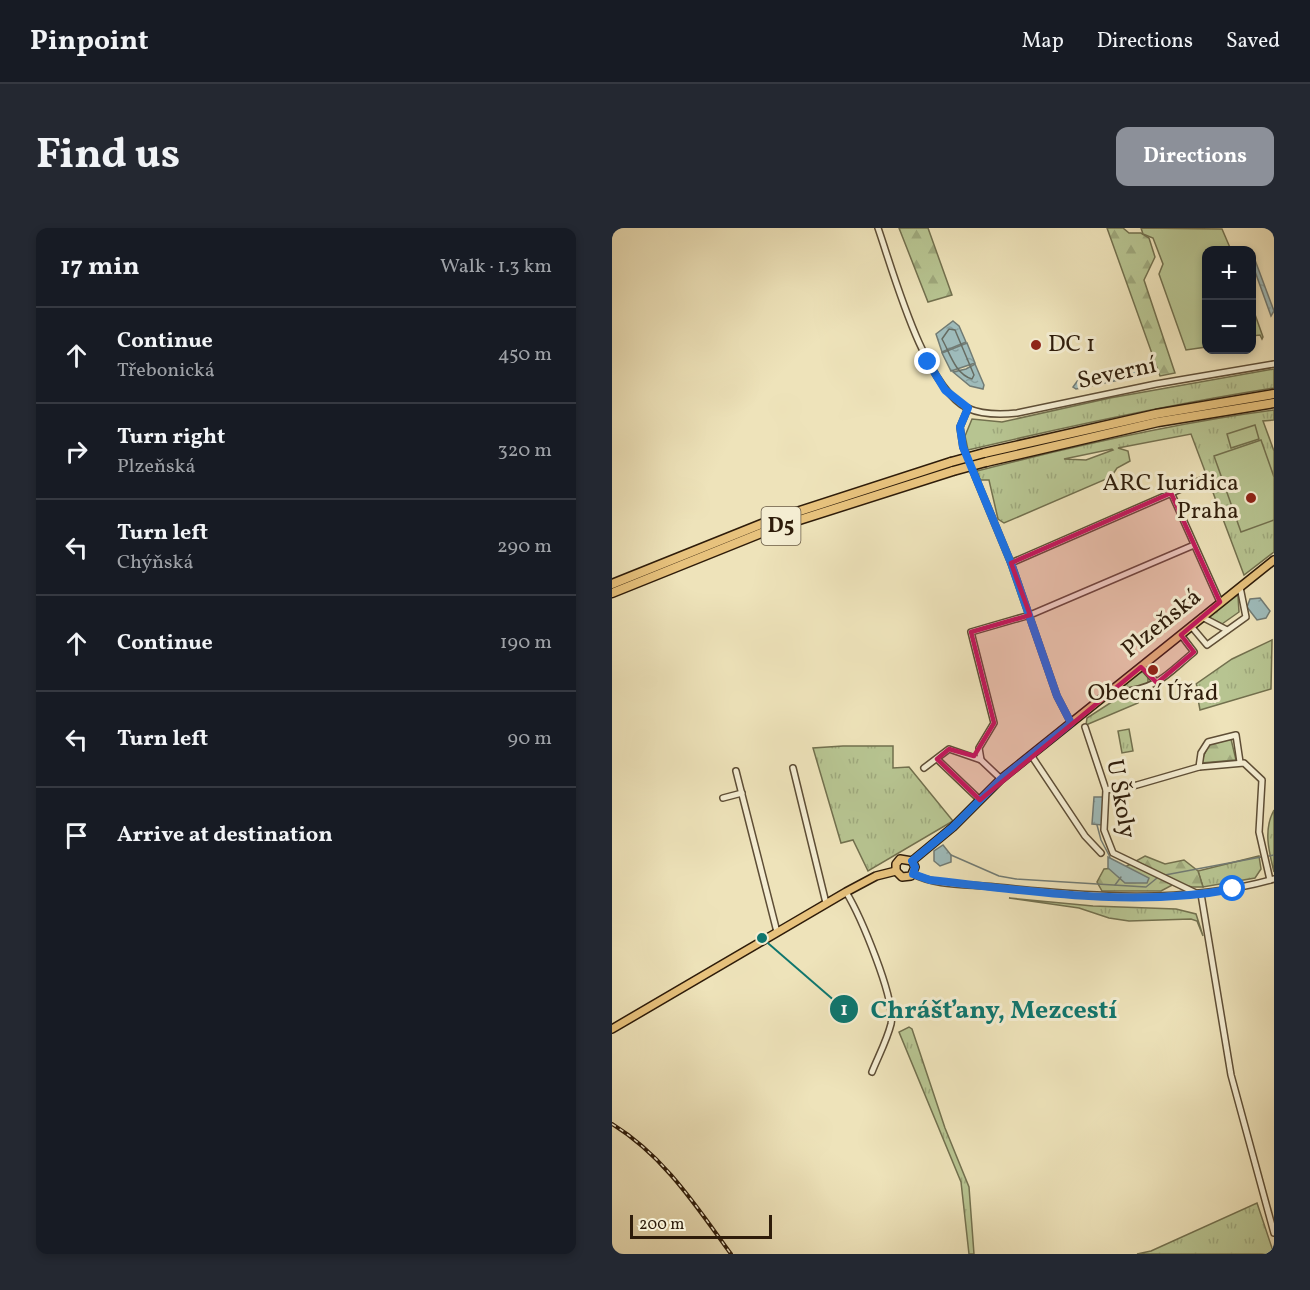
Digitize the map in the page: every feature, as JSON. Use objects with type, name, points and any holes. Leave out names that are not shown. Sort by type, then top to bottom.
[{"type":"highway","name":"D5","points":[[612,584],[809,507],[985,457],[1156,414],[1274,394]]},
{"type":"highway","name":"D5","points":[[985,457],[1158,422],[1274,403]]},
{"type":"highway","name":"D5","points":[[612,592],[771,530],[952,466]]},
{"type":"main road","name":"Plzeňská","points":[[896,871],[896,864],[900,859],[912,861],[1001,779],[1239,586],[1273,563]]},
{"type":"main road","points":[[912,861],[915,867],[913,874]]},
{"type":"main road","name":"Plzeňská","points":[[612,1029],[826,903],[866,881],[896,871]]},
{"type":"main road","name":"Plzeňská","points":[[896,871],[905,878],[913,874]]},
{"type":"street","points":[[878,228],[935,376],[945,390],[968,408],[960,427],[961,438],[1011,563],[1057,696],[1071,723]]},
{"type":"street","name":"Severní","points":[[968,408],[994,415],[1017,413],[1165,382],[1274,364]]},
{"type":"street","points":[[1011,563],[1170,490],[1206,478]]},
{"type":"street","points":[[1170,490],[1220,602]]},
{"type":"street","points":[[981,760],[979,748],[994,723],[971,632],[1030,615],[1194,545]]},
{"type":"street","points":[[1191,626],[1207,645],[1246,617],[1239,586]]},
{"type":"street","points":[[1202,617],[1227,630]]},
{"type":"street","points":[[1118,686],[1121,692],[1144,690],[1157,683],[1194,652],[1180,635]]},
{"type":"street","points":[[1142,666],[1157,683]]},
{"type":"street","name":"U Školy","points":[[1085,727],[1106,790],[1104,830],[1113,853],[1159,877],[1201,894]]},
{"type":"street","points":[[1199,767],[1201,753],[1208,742],[1236,735],[1240,762]]},
{"type":"street","points":[[924,768],[949,749],[981,760],[1001,779]]},
{"type":"street","points":[[1031,755],[1084,836],[1101,853]]},
{"type":"street","points":[[937,759],[980,800]]},
{"type":"street","points":[[913,874],[930,880],[1089,896],[1201,894],[1272,879],[1259,832],[1262,780],[1246,764],[1240,762],[1199,767],[1137,785],[1106,790]]},
{"type":"street","points":[[793,768],[826,903]]},
{"type":"street","points":[[736,771],[777,932]]},
{"type":"street","points":[[723,798],[742,793]]},
{"type":"street","points":[[846,892],[856,910],[891,1003],[891,1023],[872,1072]]},
{"type":"street","points":[[1201,894],[1231,1075],[1274,1233]]},
{"type":"highlighted area","points":[[1171,493],[1220,602],[1181,635],[1194,652],[1157,683],[1141,667],[980,800],[937,759],[949,749],[974,756],[994,723],[971,632],[1030,615],[1011,563]]},
{"type":"green space","points":[[899,228],[928,228],[952,295],[928,302]]},
{"type":"green space","points":[[1107,228],[1123,228],[1129,233],[1141,233],[1149,238],[1155,257],[1144,280],[1175,373],[1160,376]]},
{"type":"green space","points":[[1141,228],[1222,229],[1229,246],[1202,246],[1202,348],[1186,350],[1159,274],[1163,264],[1153,238],[1143,234]]},
{"type":"green space","points":[[1256,317],[1262,339],[1260,335],[1256,336]]},
{"type":"green space","points":[[1274,369],[1274,388],[1121,416],[968,450],[965,436],[972,419],[1002,422],[1110,398]]},
{"type":"green space","points":[[1274,410],[1274,420],[1263,421],[1274,451],[1274,552],[1244,575],[1191,434],[1118,448],[1128,451],[1130,461],[1117,468],[1111,477],[1004,523],[998,519],[989,480],[980,480],[977,471],[1124,436]],"holes":[[[1113,450],[1086,460],[1064,459]]]},
{"type":"green space","points":[[1255,425],[1259,439],[1231,448],[1227,434]]},
{"type":"green space","name":"ARC Iuridica Praha","points":[[1261,440],[1274,477],[1274,520],[1241,532],[1214,456]]},
{"type":"green space","points":[[1234,595],[1238,596],[1239,612],[1222,624],[1208,617]]},
{"type":"green space","points":[[1272,640],[1271,689],[1200,710],[1198,699],[1203,698],[1196,684],[1232,659]]},
{"type":"green space","points":[[1143,670],[1148,675],[1148,682],[1142,688],[1126,691],[1122,687]]},
{"type":"green space","points":[[1140,693],[1138,703],[1086,725],[1087,718],[1124,694]]},
{"type":"green space","points":[[1129,729],[1133,751],[1122,753],[1118,731]]},
{"type":"green space","points":[[1231,739],[1236,760],[1201,763],[1208,745]]},
{"type":"green space","points":[[893,746],[893,768],[909,767],[953,821],[868,871],[853,840],[841,843],[813,748]]},
{"type":"green space","points":[[1274,810],[1274,872],[1268,833]]},
{"type":"green space","points":[[1145,856],[1165,864],[1184,860],[1198,871],[1203,887],[1176,883],[1161,891],[1102,891],[1097,882],[1104,869],[1125,867]]},
{"type":"green space","points":[[1259,856],[1261,869],[1255,878],[1203,887],[1198,871]]},
{"type":"green space","points":[[1009,898],[1093,906],[1176,909],[1196,914],[1203,936],[1197,921],[1191,919],[1129,921],[1109,918],[1079,908]]},
{"type":"green space","points":[[909,1027],[912,1029],[945,1128],[969,1187],[974,1254],[969,1254],[961,1182],[899,1032]]},
{"type":"green space","points":[[1257,1203],[1274,1254],[1137,1254],[1151,1251]]},
{"type":"water","points":[[1256,263],[1274,311],[1271,316],[1256,274]]},
{"type":"water","points":[[953,321],[959,326],[966,342],[942,352],[936,334]]},
{"type":"water","points":[[967,343],[975,363],[951,371],[942,353]]},
{"type":"water","points":[[975,364],[984,385],[983,389],[970,386],[953,372]]},
{"type":"water","points":[[1132,364],[1141,373],[1138,376],[1076,389],[1073,387],[1078,380],[1087,382]]},
{"type":"water","points":[[1260,598],[1270,611],[1266,618],[1257,620],[1247,607],[1250,599]]},
{"type":"water","points":[[1094,797],[1103,797],[1102,825],[1092,824]]},
{"type":"water","points":[[943,845],[951,855],[951,862],[940,866],[934,861],[934,851]]},
{"type":"water","points":[[1108,857],[1149,878],[1147,883],[1125,883],[1108,868]]},
{"type":"waterway","points":[[1097,825],[1101,840],[1110,857]]},
{"type":"waterway","points":[[951,855],[999,876],[1016,879],[1146,887],[1157,878]]},
{"type":"waterway","points":[[1269,856],[1274,855]]},
{"type":"waterway","points":[[1165,875],[1261,857]]},
{"type":"waterway","points":[[1115,885],[1121,877]]},
{"type":"railway","points":[[612,1124],[648,1151],[678,1183],[731,1254]]},
{"type":"place","name":"DC 1","points":[[1036,345]]},
{"type":"place","name":"ARC Iuridica Praha","points":[[1251,498]]},
{"type":"place","name":"Obecní Úřad","points":[[1153,670]]},
{"type":"place","name":"Chrášťany, Mezcestí","points":[[762,938]]},
{"type":"route","points":[[928,362],[945,390],[968,408],[960,427],[963,447],[1011,563],[1057,696],[1071,723],[1001,779],[953,827],[926,847],[912,861],[915,867],[913,874],[930,880],[1089,896],[1146,897],[1201,894],[1233,889]]}]
